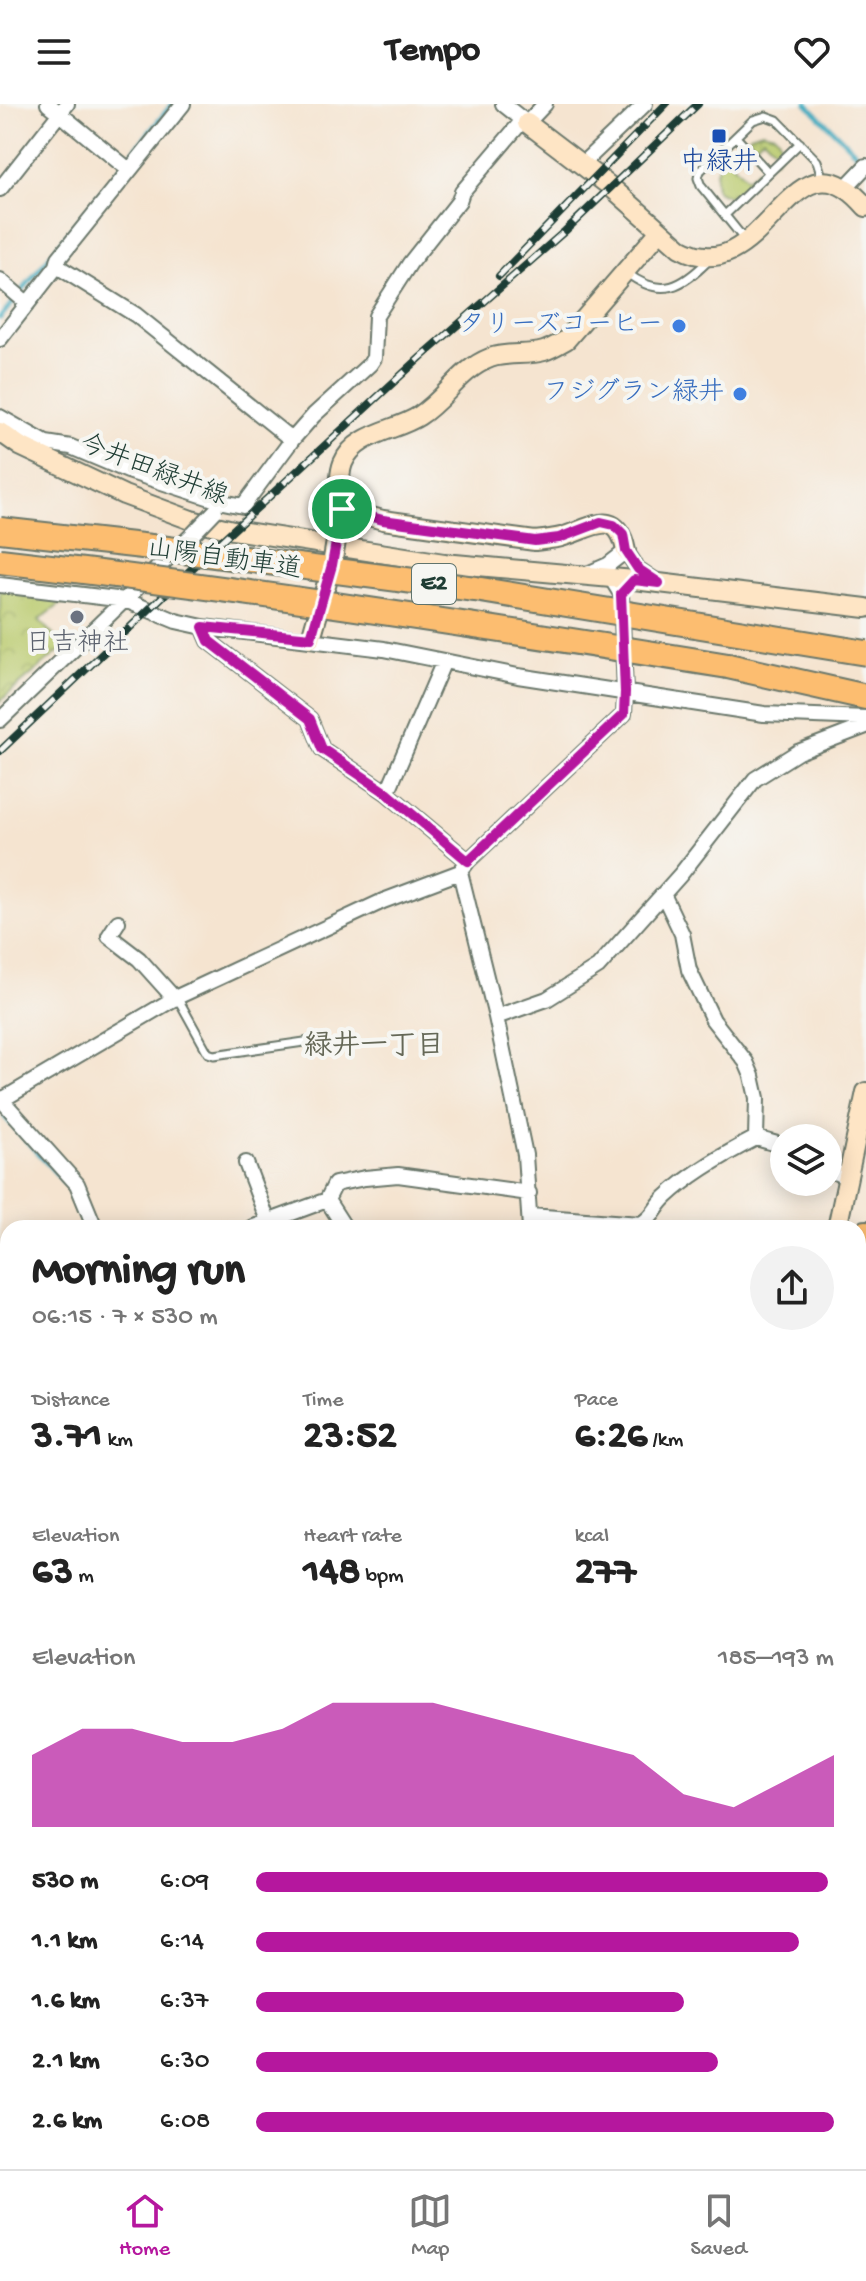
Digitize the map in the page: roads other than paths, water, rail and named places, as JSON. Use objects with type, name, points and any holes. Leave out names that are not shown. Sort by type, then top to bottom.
[{"type":"highway","name":"山陽自動車道","points":[[0,530],[475,589],[866,653]]},
{"type":"highway","name":"山陽自動車道","points":[[0,561],[472,624],[866,688]]},
{"type":"highway","points":[[728,666],[866,697]]},
{"type":"street","points":[[0,339],[57,266],[59,258],[183,104]]},
{"type":"street","points":[[503,104],[692,254],[711,258],[726,255],[746,241],[804,187],[824,182],[846,187],[866,207]]},
{"type":"street","points":[[0,417],[46,443],[71,447],[219,507],[243,506],[314,415],[370,364],[374,358],[376,316],[410,263],[459,201],[462,192],[525,121],[545,104]]},
{"type":"street","points":[[581,165],[645,104]]},
{"type":"street","points":[[0,189],[58,107],[129,170]]},
{"type":"street","points":[[846,187],[866,166]]},
{"type":"street","points":[[311,638],[332,565],[344,461],[358,446],[382,430],[400,426],[431,407],[470,368],[493,357],[545,351],[566,340],[660,231]]},
{"type":"street","points":[[57,266],[136,315],[292,440]]},
{"type":"street","points":[[0,280],[27,303]]},
{"type":"street","name":"今井田緑井線","points":[[0,432],[20,446],[124,495],[191,520],[233,530],[444,563],[585,575],[622,584],[659,583],[866,608]]},
{"type":"street","points":[[0,720],[219,507]]},
{"type":"street","points":[[340,516],[535,541],[559,538],[601,522],[614,525],[623,534],[626,551],[638,569],[659,583]]},
{"type":"street","points":[[585,575],[608,565],[626,551]]},
{"type":"street","points":[[92,1220],[77,1184],[1,1099],[176,998],[383,901],[464,867],[624,714],[622,584]]},
{"type":"street","points":[[0,585],[125,600],[176,621],[203,627],[384,649],[533,679],[764,714],[866,718]]},
{"type":"street","points":[[203,627],[209,641],[310,719],[322,749],[387,793],[464,867],[525,1155],[530,1220]]},
{"type":"street","points":[[387,793],[444,661]]},
{"type":"street","points":[[496,1017],[547,999],[598,967],[663,894],[755,779],[798,752],[866,726]]},
{"type":"street","points":[[663,894],[682,934],[689,970],[713,1020],[746,1062],[752,1076],[757,1098],[756,1138]]},
{"type":"street","points":[[118,922],[109,936],[139,959],[176,998]]},
{"type":"street","points":[[839,1220],[866,1092]]},
{"type":"street","points":[[648,1220],[664,1198],[711,1163],[756,1138],[770,1142]]},
{"type":"street","points":[[246,1163],[268,1220]]},
{"type":"street","points":[[271,1220],[327,1200],[335,1184],[365,1178],[398,1175],[529,1193]]},
{"type":"street","points":[[842,1175],[848,1178]]},
{"type":"street","points":[[327,1200],[340,1220]]},
{"type":"lane","points":[[746,241],[701,186],[699,174],[753,120],[766,116],[777,120],[817,161],[824,182]]},
{"type":"lane","points":[[736,137],[769,173]]},
{"type":"lane","points":[[725,215],[800,143]]},
{"type":"lane","points":[[625,271],[647,284],[674,288],[689,280],[711,258]]},
{"type":"lane","points":[[176,998],[208,1053],[214,1055],[318,1040]]},
{"type":"lane","points":[[866,1690],[866,1777]]},
{"type":"waterway","points":[[0,318],[172,104]]},
{"type":"waterway","points":[[807,104],[863,160]]},
{"type":"waterway","points":[[5,1117],[69,1187],[82,1220]]},
{"type":"railway","points":[[499,276],[666,104]]},
{"type":"railway","points":[[0,751],[221,541],[421,357],[565,231],[698,104]]},
{"type":"place","name":"中緑井","points":[[719,136]]},
{"type":"place","name":"タリーズコーヒー","points":[[679,326]]},
{"type":"place","name":"フジグラン緑井","points":[[740,394]]},
{"type":"place","name":"日吉神社","points":[[77,617]]},
{"type":"district","name":"緑井一丁目","points":[[374,1047]]}]
